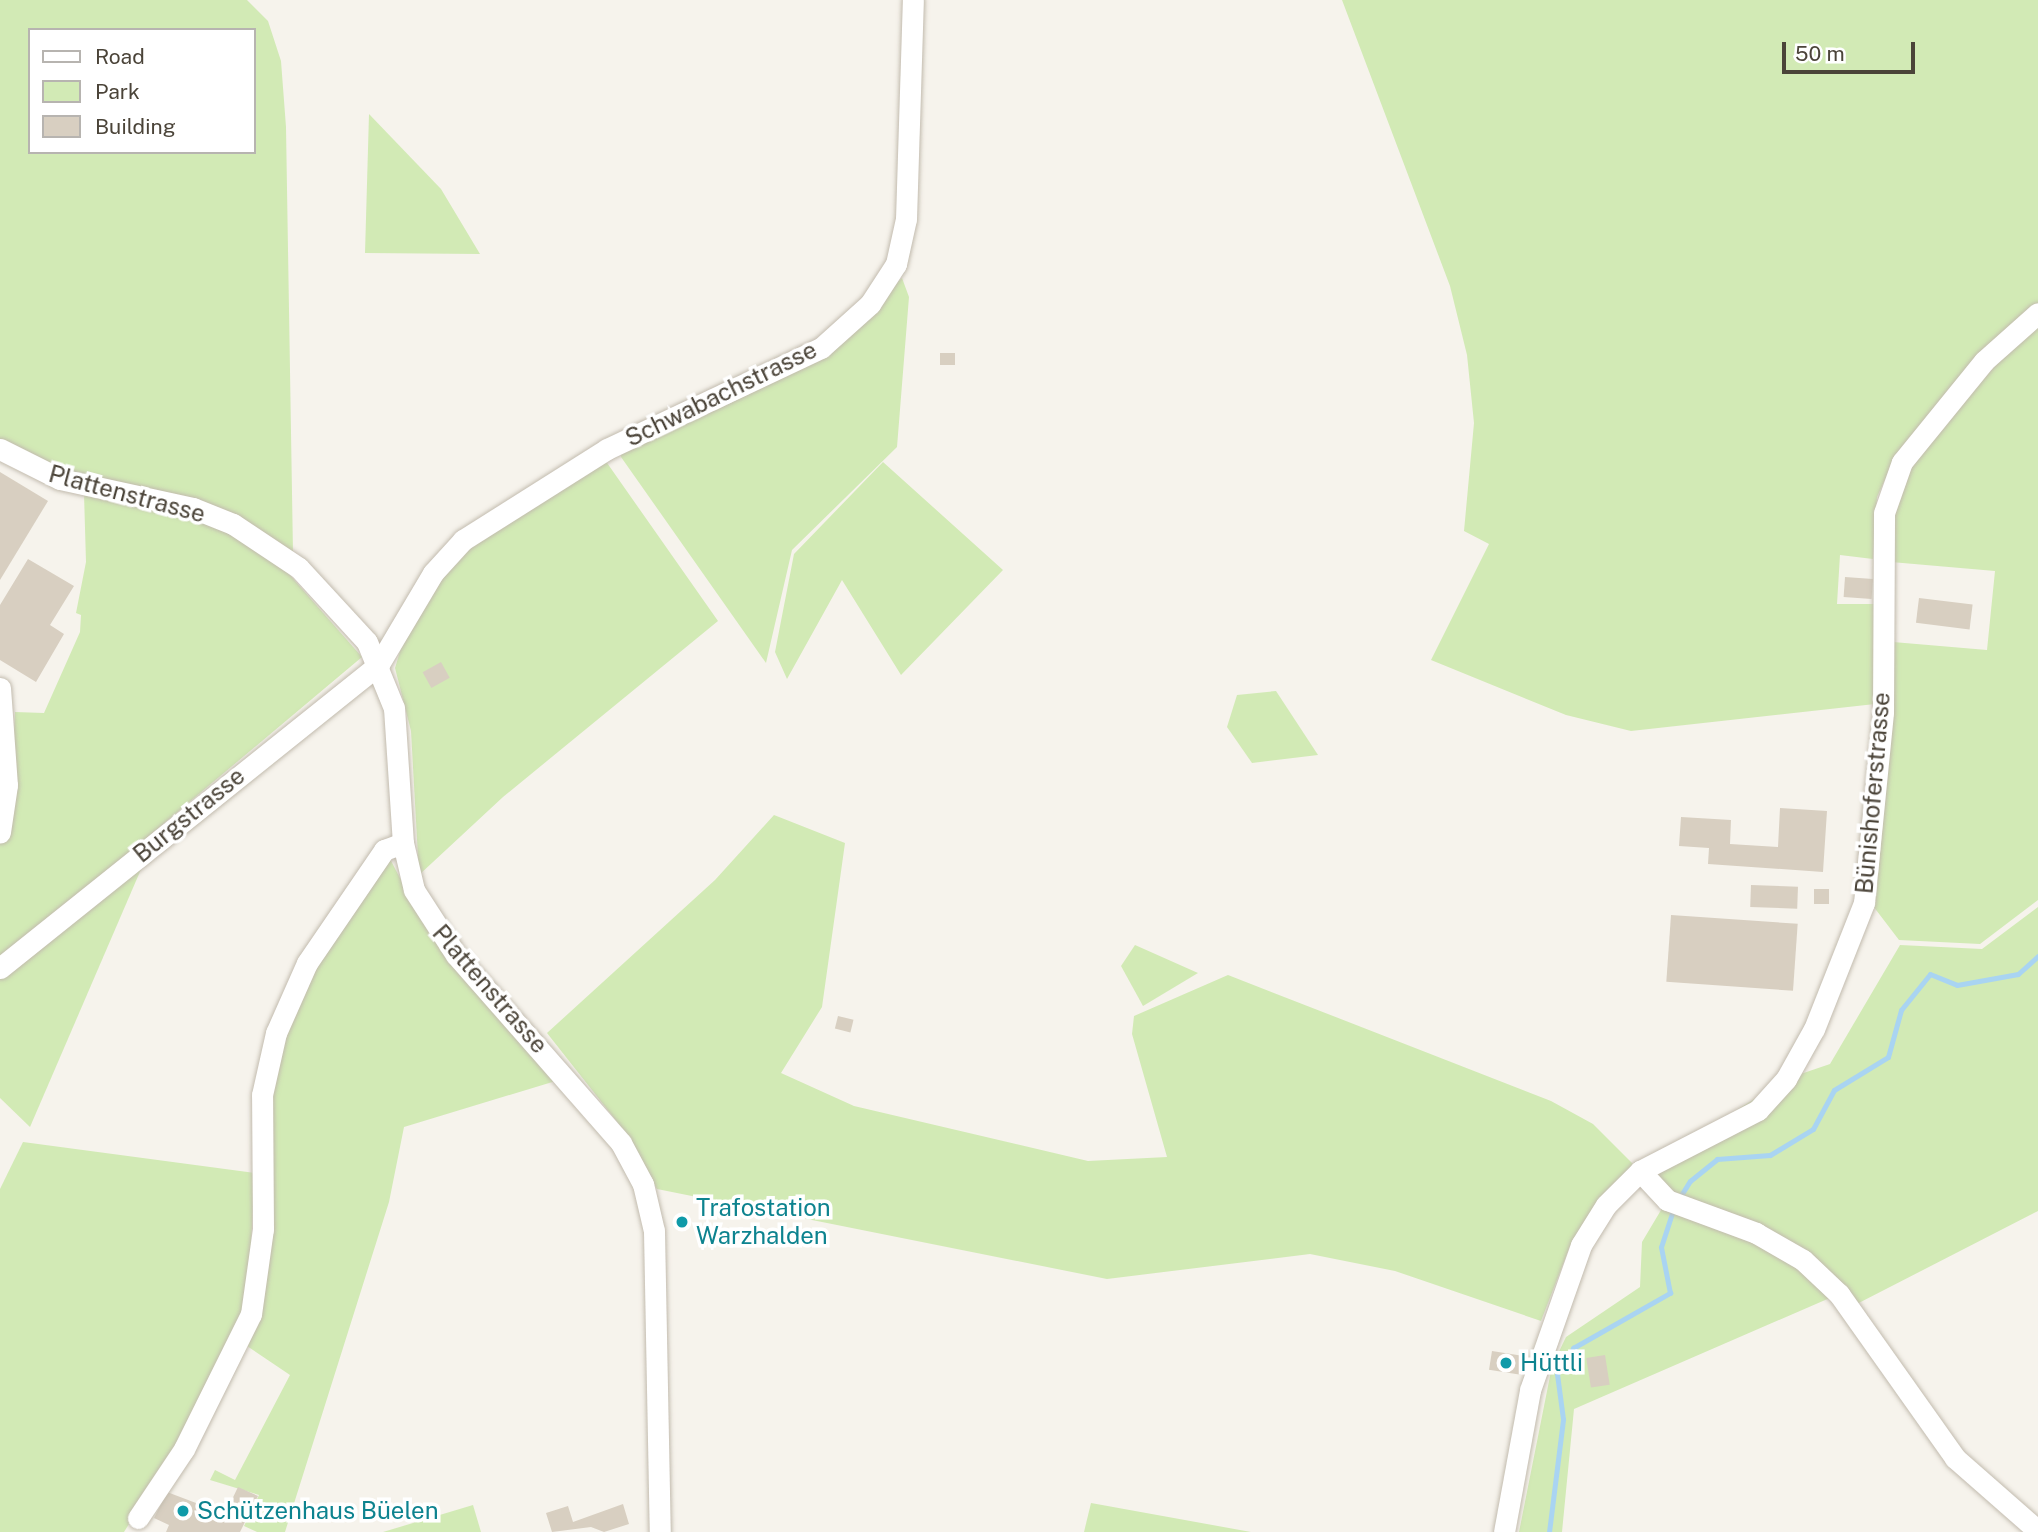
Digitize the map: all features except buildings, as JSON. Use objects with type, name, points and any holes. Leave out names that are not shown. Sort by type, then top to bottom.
[{"type":"street","name":"Schwabachstrasse","points":[[379,664],[433,573],[463,540],[607,449],[821,348],[870,304],[896,264],[906,219],[913,0]]},
{"type":"street","name":"Bünishoferstrasse","points":[[1504,1532],[1550,1318],[1581,1245],[1606,1205],[1640,1171],[1758,1110],[1786,1079],[1814,1029],[1864,903],[1883,712],[1884,513],[1902,462],[1984,361],[2038,313]]},
{"type":"street","name":"Plattenstrasse","points":[[0,450],[60,479],[193,508],[233,524],[325,592],[379,664],[401,756],[403,843],[414,890],[431,924],[590,1102],[643,1184],[654,1231],[660,1532]]},
{"type":"street","name":"Burgstrasse","points":[[0,968],[379,664]]},
{"type":"street","points":[[0,688],[7,785],[0,832]]},
{"type":"street","points":[[138,1518],[184,1449],[251,1314],[263,1229],[262,1095],[275,1033],[307,963],[384,850],[403,843]]},
{"type":"street","points":[[1640,1171],[1675,1204],[1756,1233],[1803,1261],[1839,1294],[1955,1458],[2038,1531]]},
{"type":"green space","points":[[0,0],[247,0],[268,21],[281,61],[286,127],[293,553],[246,522],[51,467],[0,439]]},
{"type":"green space","points":[[1342,0],[2038,0],[2038,305],[1893,462],[1877,497],[1873,559],[1840,555],[1837,604],[1874,604],[1875,704],[1631,731],[1566,715],[1431,660],[1489,544],[1464,531],[1474,423],[1467,355],[1450,286]]},
{"type":"green space","points":[[369,114],[441,189],[480,254],[365,253]]},
{"type":"green space","points":[[902,278],[909,297],[897,447],[792,550],[766,663],[621,457],[621,448],[818,358]]},
{"type":"green space","points":[[2038,325],[2038,900],[1980,944],[1899,940],[1870,902],[1893,642],[1987,650],[1995,571],[1891,562],[1890,520],[1902,481],[1943,426],[2023,334]]},
{"type":"green space","points":[[605,460],[718,621],[503,797],[419,875],[411,731],[395,668],[405,635],[437,581],[469,545]]},
{"type":"green space","points":[[883,462],[1003,570],[901,675],[842,580],[787,679],[775,652],[794,554]]},
{"type":"green space","points":[[84,494],[193,514],[274,557],[362,657],[0,961],[0,843],[10,825],[15,712],[44,713],[80,632],[81,615],[76,613],[86,562]]},
{"type":"green space","points":[[1276,691],[1318,755],[1252,763],[1227,727],[1237,695]]},
{"type":"green space","points":[[774,815],[845,843],[822,1007],[781,1073],[854,1106],[1088,1161],[1167,1157],[1132,1034],[1134,1016],[1228,975],[1551,1101],[1593,1124],[1633,1164],[1572,1241],[1541,1321],[1395,1271],[1310,1254],[1107,1279],[657,1189],[618,1123],[547,1033],[715,880]]},
{"type":"green space","points":[[390,859],[431,937],[559,1080],[404,1127],[389,1202],[285,1532],[257,1532],[244,1526],[259,1495],[210,1480],[215,1470],[235,1480],[290,1375],[247,1346],[269,1265],[266,1107],[282,1033],[317,957]]},
{"type":"green space","points":[[145,860],[30,1127],[0,1098],[0,978]]},
{"type":"green space","points":[[2038,907],[2038,1211],[1849,1308],[1839,1294],[1574,1409],[1562,1532],[1519,1532],[1552,1366],[1566,1337],[1640,1287],[1642,1242],[1667,1200],[1640,1171],[1786,1079],[1830,1064],[1900,945],[1982,949]]},
{"type":"green space","points":[[1135,945],[1198,973],[1143,1006],[1121,966]]},
{"type":"green space","points":[[23,1142],[255,1173],[247,1312],[179,1444],[124,1532],[0,1532],[0,1189]]},
{"type":"green space","points":[[1091,1503],[1251,1532],[1084,1532]]},
{"type":"green space","points":[[473,1505],[481,1532],[383,1532]]},
{"type":"waterway","points":[[1678,1200],[1690,1181],[1717,1159],[1770,1155],[1813,1129],[1834,1090],[1888,1057],[1901,1010],[1930,974],[1957,985],[2018,974],[2038,956]]},
{"type":"waterway","points":[[1549,1532],[1563,1419],[1557,1374],[1573,1348],[1670,1293],[1661,1247],[1673,1209]]},
{"type":"place","name":"Trafostation Warzhalden","points":[[682,1222]]},
{"type":"place","name":"Hüttli","points":[[1506,1363]]},
{"type":"place","name":"Schützenhaus Büelen","points":[[183,1511]]}]
